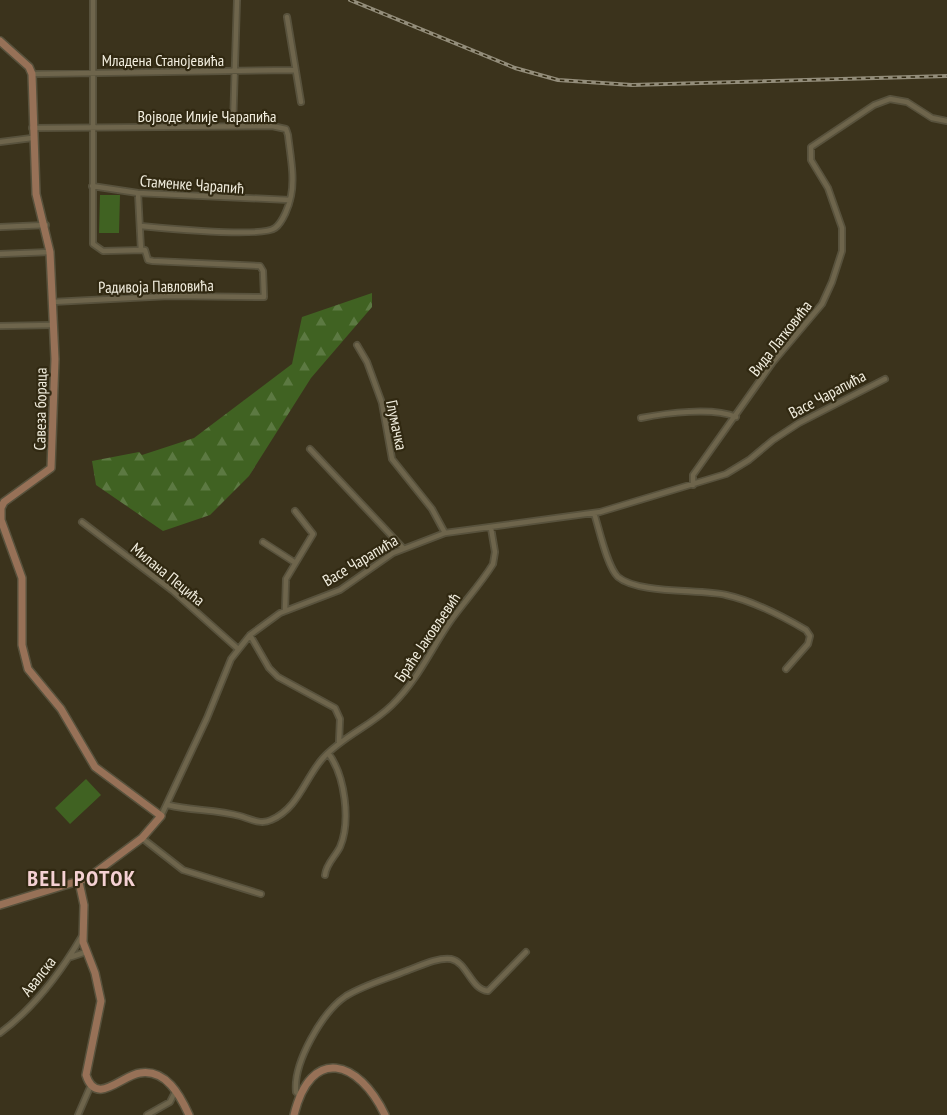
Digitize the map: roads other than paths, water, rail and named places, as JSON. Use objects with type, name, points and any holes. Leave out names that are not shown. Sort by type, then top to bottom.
[{"type":"street","name":"Младена Станојевића","points":[[92,73],[93,0]]},
{"type":"street","name":"Младена Станојевића","points":[[235,72],[237,0]]},
{"type":"street","points":[[288,17],[301,102]]},
{"type":"street","points":[[0,41],[29,68],[32,74]]},
{"type":"street","name":"Младена Станојевића","points":[[32,74],[295,70]]},
{"type":"street","points":[[233,126],[235,72]]},
{"type":"street","points":[[92,73],[93,244],[103,251],[141,249],[138,193]]},
{"type":"street","name":"Савеза бораца","points":[[32,74],[32,138],[36,194],[46,225],[50,252],[53,325],[51,468],[4,502],[1,508],[1,520],[21,578],[24,658],[35,679],[61,709],[92,764],[161,816]]},
{"type":"street","name":"Вида Латковића","points":[[693,485],[693,475],[736,417],[772,362],[822,304],[842,251],[840,217],[828,188],[811,160],[811,147],[874,105],[890,99],[907,102],[932,118],[947,122]]},
{"type":"street","name":"Војводе Илије Чарапића","points":[[32,128],[272,126],[286,129],[291,171],[290,200],[278,225],[264,232],[141,226]]},
{"type":"street","points":[[0,142],[32,138]]},
{"type":"street","name":"Стаменке Чарапић","points":[[92,186],[138,193],[290,200]]},
{"type":"street","points":[[0,227],[46,225]]},
{"type":"street","name":"Радивоја Павловића","points":[[52,302],[170,296],[261,299],[264,297],[262,266],[151,261],[146,250],[141,249]]},
{"type":"street","points":[[0,254],[50,252]]},
{"type":"street","points":[[0,326],[53,325]]},
{"type":"street","name":"Глумачка","points":[[357,345],[364,354],[382,403],[392,459],[432,509],[445,533]]},
{"type":"street","name":"Васе Чарапића","points":[[0,906],[79,882],[110,864],[142,838],[168,805],[237,648],[250,635],[285,610],[340,590],[404,548],[445,533],[594,513],[726,474],[799,423],[885,379]]},
{"type":"street","points":[[641,418],[661,414],[713,412],[736,417]]},
{"type":"street","points":[[310,448],[404,548]]},
{"type":"street","points":[[285,610],[285,583],[294,562],[313,534],[295,511]]},
{"type":"street","points":[[594,513],[613,570],[620,579],[637,585],[727,595],[751,603],[806,630],[810,636],[809,642],[786,669]]},
{"type":"street","name":"Милана Пецића","points":[[82,522],[173,591],[237,648]]},
{"type":"street","name":"Браће Јаковљевић","points":[[168,805],[225,812],[257,821],[270,821],[298,798],[313,771],[328,753],[339,742],[385,712],[419,674],[448,625],[493,564],[495,552],[491,528]]},
{"type":"street","points":[[263,542],[294,562]]},
{"type":"street","points":[[250,635],[269,668],[278,677],[334,708],[340,719],[339,742]]},
{"type":"street","points":[[325,876],[327,866],[340,848],[344,820],[341,787],[328,753]]},
{"type":"street","points":[[142,838],[183,870],[261,894]]},
{"type":"street","name":"Авалска","points":[[69,959],[86,952],[82,936],[84,905],[79,882]]},
{"type":"street","name":"Авалска","points":[[0,1033],[31,1007],[69,959],[82,936]]},
{"type":"street","points":[[86,952],[94,971],[101,1001],[86,1075],[91,1085],[98,1089],[109,1088],[130,1075],[146,1072],[164,1079],[176,1090],[189,1115]]},
{"type":"street","points":[[299,1095],[296,1092],[296,1077],[308,1046],[319,1026],[348,995],[428,963],[447,959],[454,960],[480,988],[488,991],[526,952]]},
{"type":"street","points":[[294,1115],[299,1095],[314,1075],[332,1068],[356,1074],[368,1085],[385,1115]]},
{"type":"street","points":[[78,1115],[91,1085]]},
{"type":"street","points":[[147,1115],[170,1102],[176,1090]]},
{"type":"railway","points":[[350,0],[515,68],[558,80],[632,85],[947,76]]},
{"type":"district","name":"BELI POTOK","points":[[82,878]]}]
